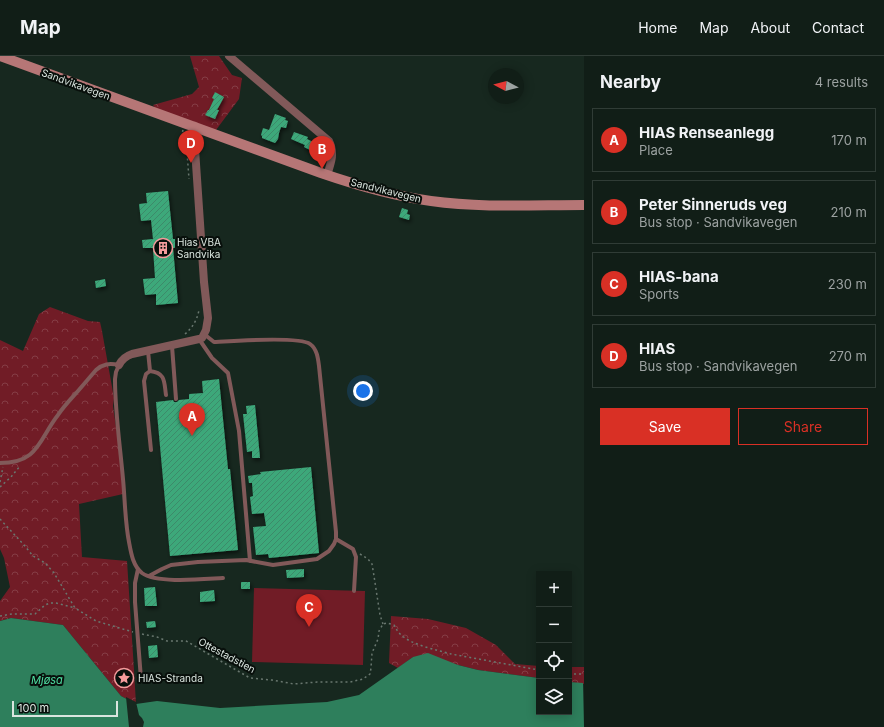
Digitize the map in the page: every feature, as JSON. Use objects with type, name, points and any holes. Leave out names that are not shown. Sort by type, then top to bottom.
[{"type":"main road","name":"Sandvikavegen","points":[[0,56],[327,175],[363,186],[430,201],[479,205],[584,205]]},
{"type":"street","points":[[229,56],[329,142],[333,153],[327,175]]},
{"type":"street","points":[[119,365],[122,360],[128,356],[148,350],[172,346],[202,336],[206,330],[208,318],[194,149],[196,128]]},
{"type":"lane","points":[[149,576],[171,565],[178,564],[250,561],[273,565],[317,560],[329,551],[336,539],[321,380],[318,357],[315,349],[309,343],[300,341],[266,340],[214,342],[202,336]]},
{"type":"lane","points":[[202,336],[212,358],[228,373],[239,431],[250,561]]},
{"type":"lane","points":[[172,346],[176,399]]},
{"type":"lane","points":[[148,350],[150,371]]},
{"type":"lane","points":[[2,463],[16,461],[30,455],[42,441],[57,416],[96,370],[100,366],[111,363],[119,365],[116,372],[115,392],[126,523],[128,538],[135,563],[142,573],[163,579],[223,578]]},
{"type":"lane","points":[[150,371],[156,372],[164,378],[166,395]]},
{"type":"lane","points":[[150,371],[146,374],[144,381],[151,450]]},
{"type":"lane","points":[[336,539],[353,549],[356,557],[354,591]]},
{"type":"lane","points":[[138,568],[134,584],[141,679]]},
{"type":"path","points":[[183,130],[181,138],[187,152],[189,183]]},
{"type":"path","points":[[184,335],[192,328],[199,311],[198,304]]},
{"type":"path","points":[[0,487],[11,477],[26,458]]},
{"type":"path","points":[[0,482],[3,471],[2,463]]},
{"type":"path","name":"Ottestadstien","points":[[0,519],[32,556],[45,563],[54,573],[75,608],[96,621],[167,641],[186,641],[250,678],[294,684],[350,682],[363,679],[370,674],[372,653],[378,639],[379,631],[383,624]]},
{"type":"path","points":[[353,549],[368,559],[372,564],[380,615],[383,624],[387,623],[394,625],[397,632],[402,636],[413,642],[439,651],[536,669]]},
{"type":"path","points":[[0,616],[12,614],[36,614],[50,603],[75,608]]},
{"type":"path","points":[[572,674],[584,674]]},
{"type":"green space","points":[[190,56],[219,56],[232,75],[242,78],[239,99],[216,130],[159,113],[153,105],[192,94],[199,87]]},
{"type":"green space","points":[[50,307],[88,321],[100,322],[102,331],[114,398],[113,406],[119,448],[123,494],[79,504],[82,557],[127,561],[136,704],[121,696],[63,625],[11,618],[0,621],[0,601],[10,587],[4,558],[0,549],[0,340],[23,351],[39,314]]},
{"type":"green space","points":[[254,588],[365,591],[363,665],[252,662]]},
{"type":"green space","points":[[391,616],[428,619],[466,628],[496,645],[515,664],[536,666],[536,678],[478,670],[413,657],[398,668],[389,663]]},
{"type":"green space","points":[[572,667],[584,667],[584,684],[572,682]]},
{"type":"water","name":"Mjøsa","points":[[11,618],[63,625],[121,696],[136,704],[157,701],[220,708],[327,702],[359,695],[413,657],[428,653],[458,665],[478,670],[536,678],[536,715],[572,715],[572,682],[583,683],[584,727],[0,727],[0,621]]},
{"type":"pier","points":[[126,697],[136,702],[139,715],[144,722],[143,727],[129,727]]},
{"type":"building","points":[[215,92],[224,97],[217,110],[219,110],[215,119],[205,115],[214,99],[212,98]]},
{"type":"building","points":[[275,114],[286,118],[285,120],[288,121],[286,128],[281,127],[278,139],[275,143],[262,138],[261,135],[263,128],[269,130]]},
{"type":"building","points":[[294,132],[308,137],[307,139],[313,142],[310,150],[304,147],[305,145],[291,139]]},
{"type":"building","name":"Hias VBA Sandvika","points":[[168,191],[173,239],[175,239],[175,248],[173,248],[178,303],[156,305],[156,294],[145,295],[143,279],[155,278],[153,248],[143,248],[142,240],[153,239],[151,220],[141,221],[139,204],[147,203],[146,193]]},
{"type":"building","points":[[402,208],[408,210],[407,214],[410,215],[409,220],[399,217]]},
{"type":"building","points":[[105,279],[106,286],[96,288],[95,281]]},
{"type":"building","points":[[219,379],[238,550],[170,556],[156,402],[173,400],[174,402],[177,402],[179,400],[189,399],[189,394],[203,393],[202,381]]},
{"type":"building","points":[[255,405],[260,458],[252,458],[252,451],[247,452],[243,414],[247,414],[246,406]]},
{"type":"building","points":[[311,467],[319,553],[269,558],[268,554],[256,555],[253,527],[266,526],[264,513],[252,514],[250,497],[253,496],[252,483],[249,483],[248,476],[261,474],[260,472]]},
{"type":"building","points":[[304,569],[304,577],[287,578],[286,570]]},
{"type":"building","points":[[241,582],[250,582],[250,589],[241,589]]},
{"type":"building","points":[[155,587],[157,606],[145,606],[144,588]]},
{"type":"building","points":[[214,590],[215,601],[200,602],[200,592]]},
{"type":"building","points":[[155,621],[156,627],[147,628],[146,622]]},
{"type":"building","points":[[157,645],[158,657],[149,658],[148,646]]},
{"type":"place","name":"HIAS","points":[[191,163]]},
{"type":"place","name":"Peter Sinneruds veg","points":[[322,169]]},
{"type":"place","name":"Hias VBA Sandvika","points":[[163,248]]},
{"type":"place","name":"HIAS Renseanlegg","points":[[192,436]]},
{"type":"place","name":"HIAS-bana","points":[[309,627]]},
{"type":"place","name":"HIAS-Stranda","points":[[124,678]]}]
